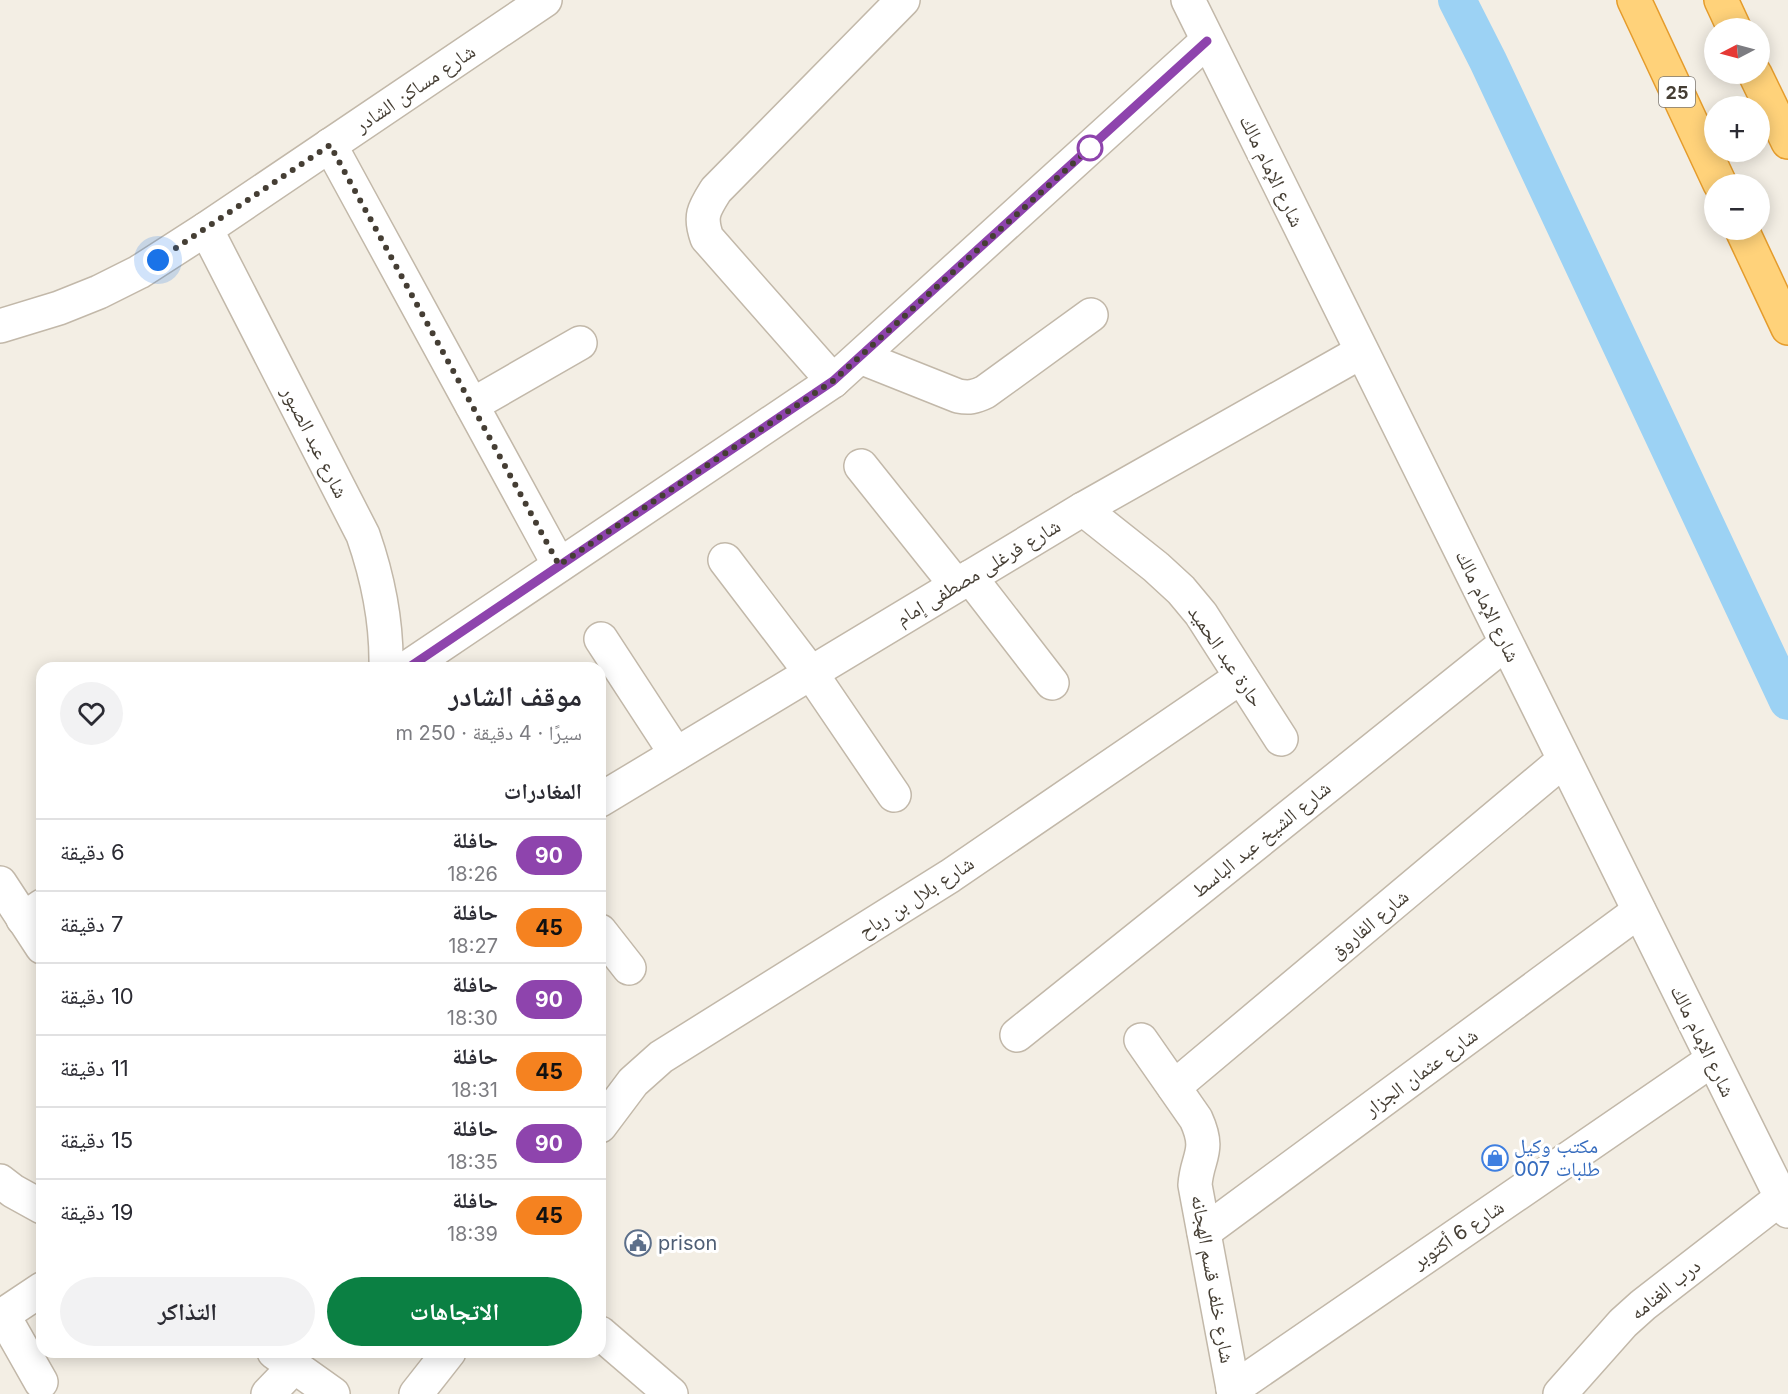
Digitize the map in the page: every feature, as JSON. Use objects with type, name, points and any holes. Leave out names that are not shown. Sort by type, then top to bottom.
[{"type":"highway","name":"25","points":[[1634,0],[1715,174]]},
{"type":"highway","points":[[1720,0],[1729,18]]},
{"type":"highway","points":[[1760,84],[1788,142]]},
{"type":"highway","points":[[1747,240],[1788,328]]},
{"type":"street","name":"شارع مساكن الشادر","points":[[0,326],[58,308],[99,292],[139,272],[545,0]]},
{"type":"street","points":[[833,381],[707,238],[702,224],[704,208],[716,190],[903,0]]},
{"type":"street","name":"شارع الإمام مالك","points":[[1188,0],[1785,1205]]},
{"type":"street","points":[[417,662],[833,381],[1207,41]]},
{"type":"street","points":[[330,145],[559,565]]},
{"type":"street","name":"شارع عبد الصبور","points":[[206,229],[363,535],[375,570],[383,607],[387,644],[386,662]]},
{"type":"street","points":[[860,357],[967,398],[985,392],[1091,315]]},
{"type":"street","points":[[472,405],[580,343]]},
{"type":"street","name":"شارع فرغلى مصطفى إمام","points":[[606,796],[1083,509],[1361,352]]},
{"type":"street","points":[[861,466],[1052,683]]},
{"type":"street","name":"حارة عبد الحميد","points":[[1083,509],[1156,567],[1181,590],[1201,614],[1281,739]]},
{"type":"street","points":[[725,560],[810,673],[894,795]]},
{"type":"street","points":[[600,639],[676,754]]},
{"type":"street","name":"شارع الشيخ عبد الباسط","points":[[1017,1035],[1506,643]]},
{"type":"street","name":"شارع بلال بن رباح","points":[[606,1118],[633,1082],[661,1057],[951,876],[1241,677]]},
{"type":"street","name":"شارع الفاروق","points":[[1174,1088],[1564,760]]},
{"type":"street","points":[[15,903],[36,936]]},
{"type":"street","name":"شارع عثمان الجزار","points":[[1204,1232],[1639,911]]},
{"type":"street","points":[[606,939],[629,968]]},
{"type":"street","name":"شارع خلف قسم الهجانه","points":[[1141,1040],[1196,1119],[1203,1141],[1204,1152],[1196,1185],[1233,1391]]},
{"type":"street","name":"شارع 6 أكتوبر","points":[[1233,1391],[1712,1060]]},
{"type":"street","points":[[4,1190],[36,1204]]},
{"type":"street","name":"درب الغنامه","points":[[1560,1394],[1636,1311],[1785,1205]]},
{"type":"street","points":[[36,1293],[1,1316],[41,1382]]},
{"type":"street","points":[[606,1338],[671,1394]]},
{"type":"street","points":[[416,1394],[444,1358]]},
{"type":"street","points":[[268,1394],[285,1359],[333,1394]]},
{"type":"waterway","points":[[1457,0],[1488,61],[1788,701]]},
{"type":"bus line","name":"90","points":[[417,662],[833,381],[1207,41]]},
{"type":"place","name":"مكتب وكيل طلبات 007","points":[[1495,1158]]},
{"type":"place","name":"prison","points":[[638,1243]]},
{"type":"route","points":[[158,260],[330,145],[559,565],[833,381],[1090,148]]}]
